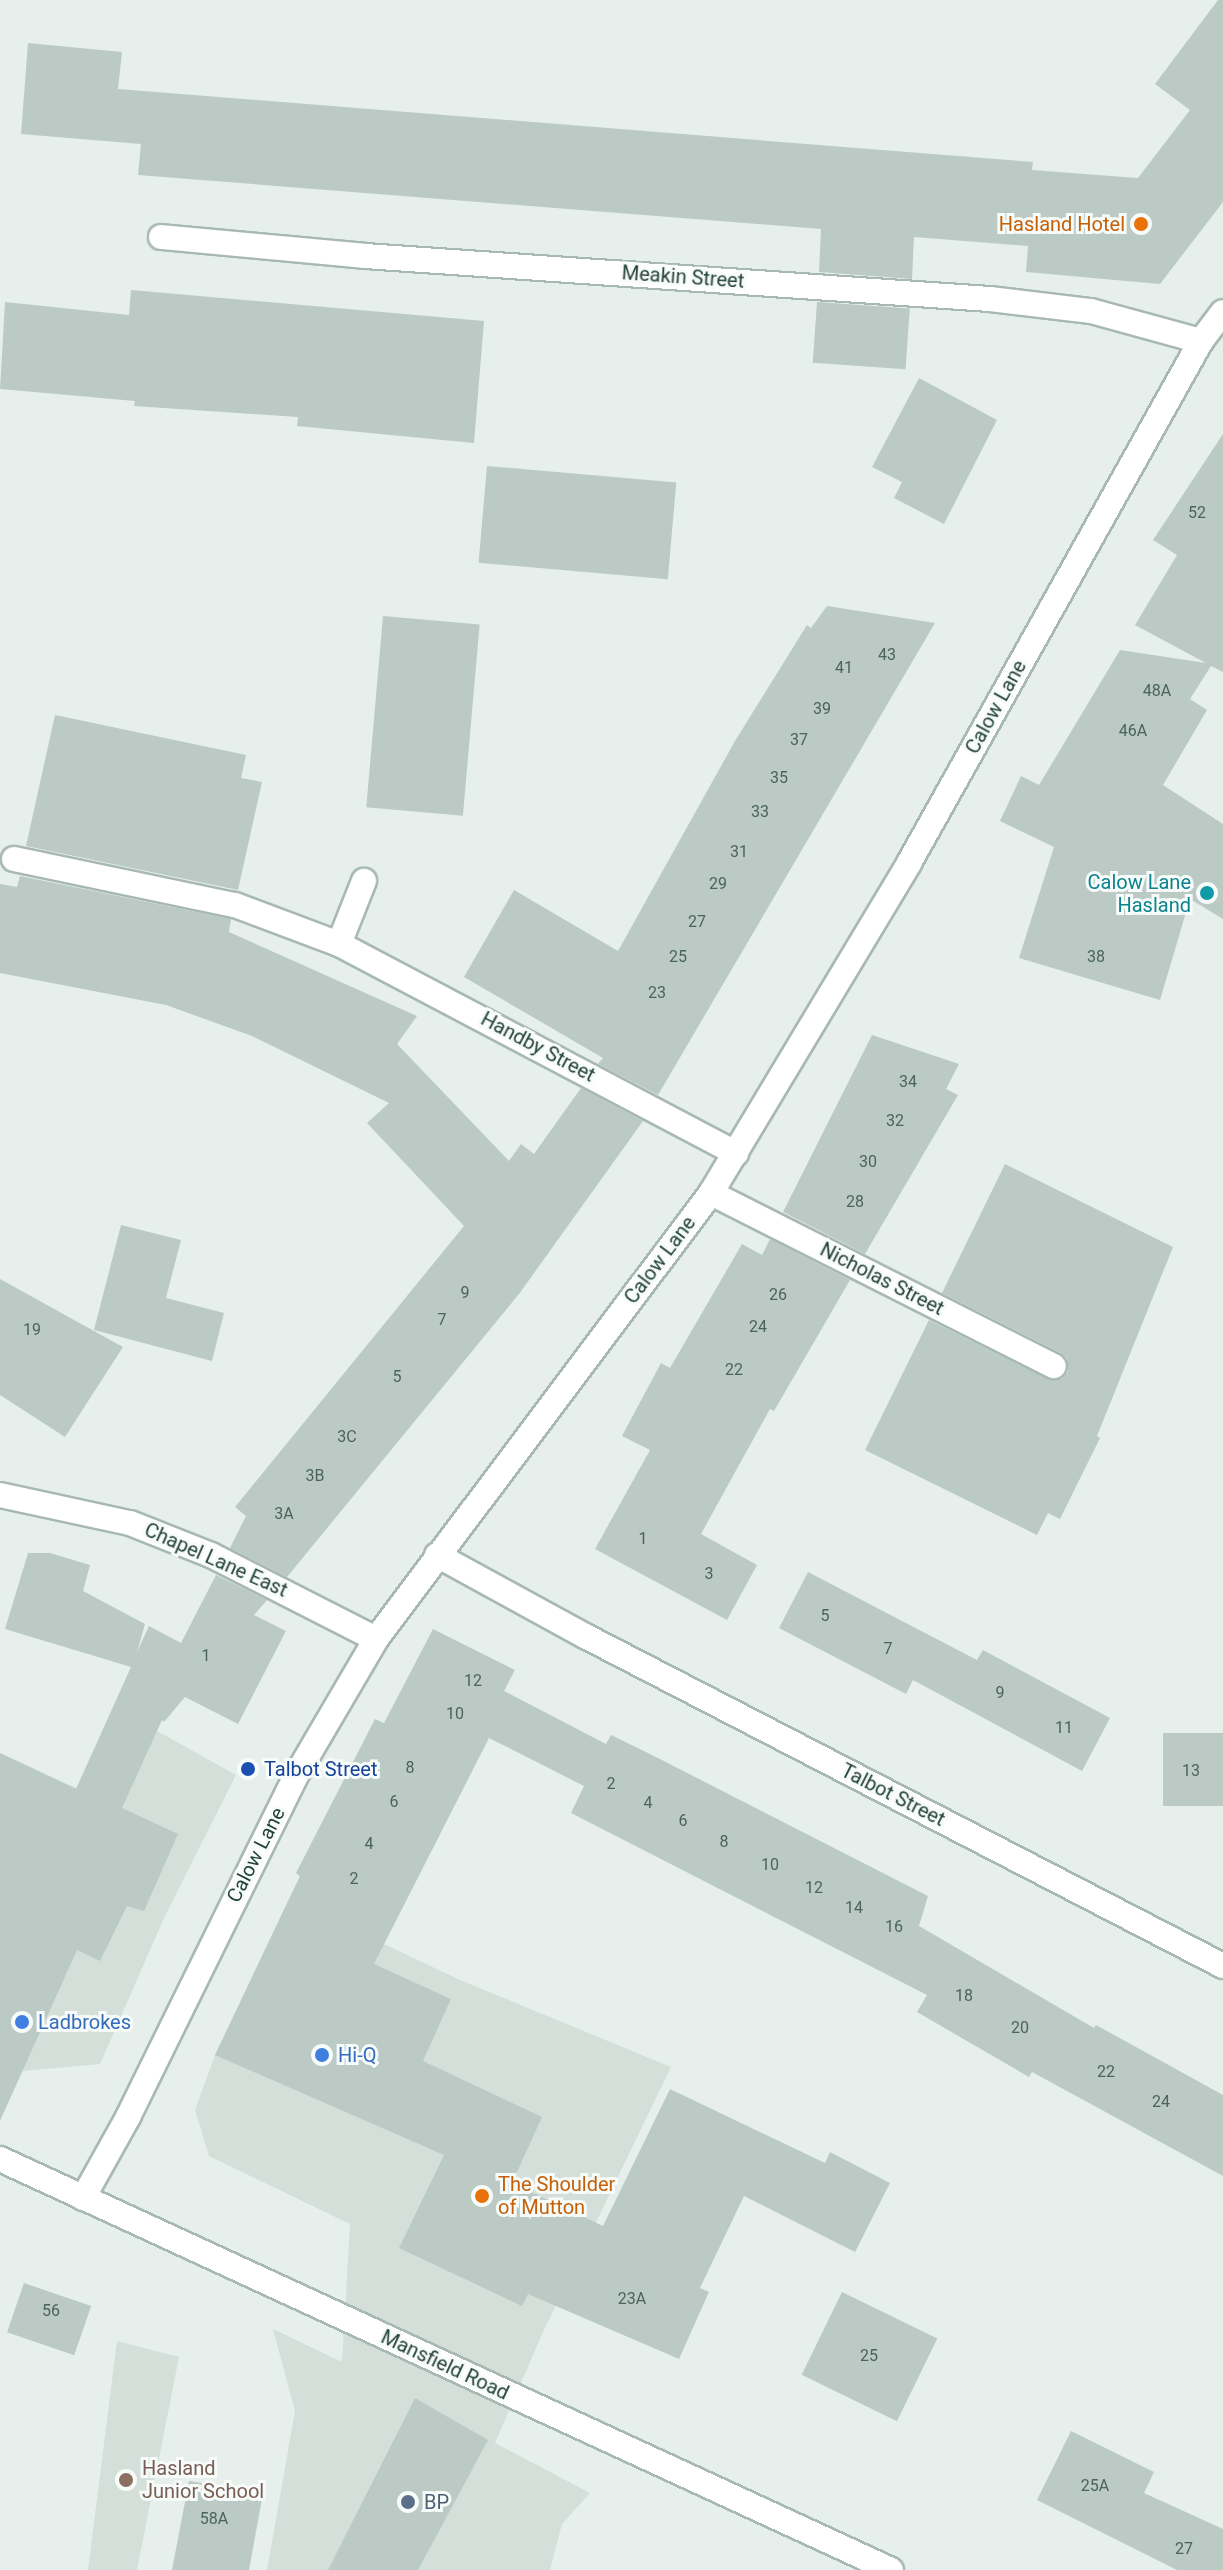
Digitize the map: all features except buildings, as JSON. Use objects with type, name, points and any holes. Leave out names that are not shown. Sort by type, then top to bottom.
[{"type":"street","name":"Meakin Street","points":[[161,237],[365,256],[990,299],[1091,311],[1201,341]]},
{"type":"street","name":"Calow Lane","points":[[83,2198],[128,2117],[294,1779],[376,1639],[711,1193],[909,863],[1201,341],[1223,312]]},
{"type":"street","name":"Handby Street","points":[[14,859],[235,905],[339,944],[736,1153]]},
{"type":"street","points":[[339,944],[364,881]]},
{"type":"street","name":"Nicholas Street","points":[[711,1193],[1054,1366]]},
{"type":"street","name":"Chapel Lane East","points":[[0,1495],[130,1523],[211,1555],[376,1639]]},
{"type":"street","name":"Talbot Street","points":[[437,1555],[601,1644],[1223,1966]]},
{"type":"street","name":"Mansfield Road","points":[[0,2159],[891,2570]]},
{"type":"shaded area","points":[[157,1731],[236,1775],[164,1918],[100,2064],[23,2071],[0,2061],[0,1753],[76,1788]]},
{"type":"shaded area","points":[[289,1899],[460,1980],[671,2067],[543,2332],[495,2443],[590,2493],[562,2524],[550,2570],[267,2570],[295,2411],[273,2329],[342,2362],[350,2224],[209,2156],[195,2110],[215,2055]]},
{"type":"shaded area","name":"Hasland Junior School","points":[[117,2341],[179,2357],[137,2570],[88,2570]]},
{"type":"place","name":"Hasland Hotel","points":[[1141,224]]},
{"type":"place","name":"Calow Lane Hasland","points":[[1207,893]]},
{"type":"place","name":"Talbot Street","points":[[248,1769]]},
{"type":"place","name":"Ladbrokes","points":[[22,2022]]},
{"type":"place","name":"Hi-Q","points":[[322,2055]]},
{"type":"place","name":"The Shoulder of Mutton","points":[[482,2196]]},
{"type":"place","name":"Hasland Junior School","points":[[126,2480]]},
{"type":"place","name":"BP","points":[[408,2502]]}]
